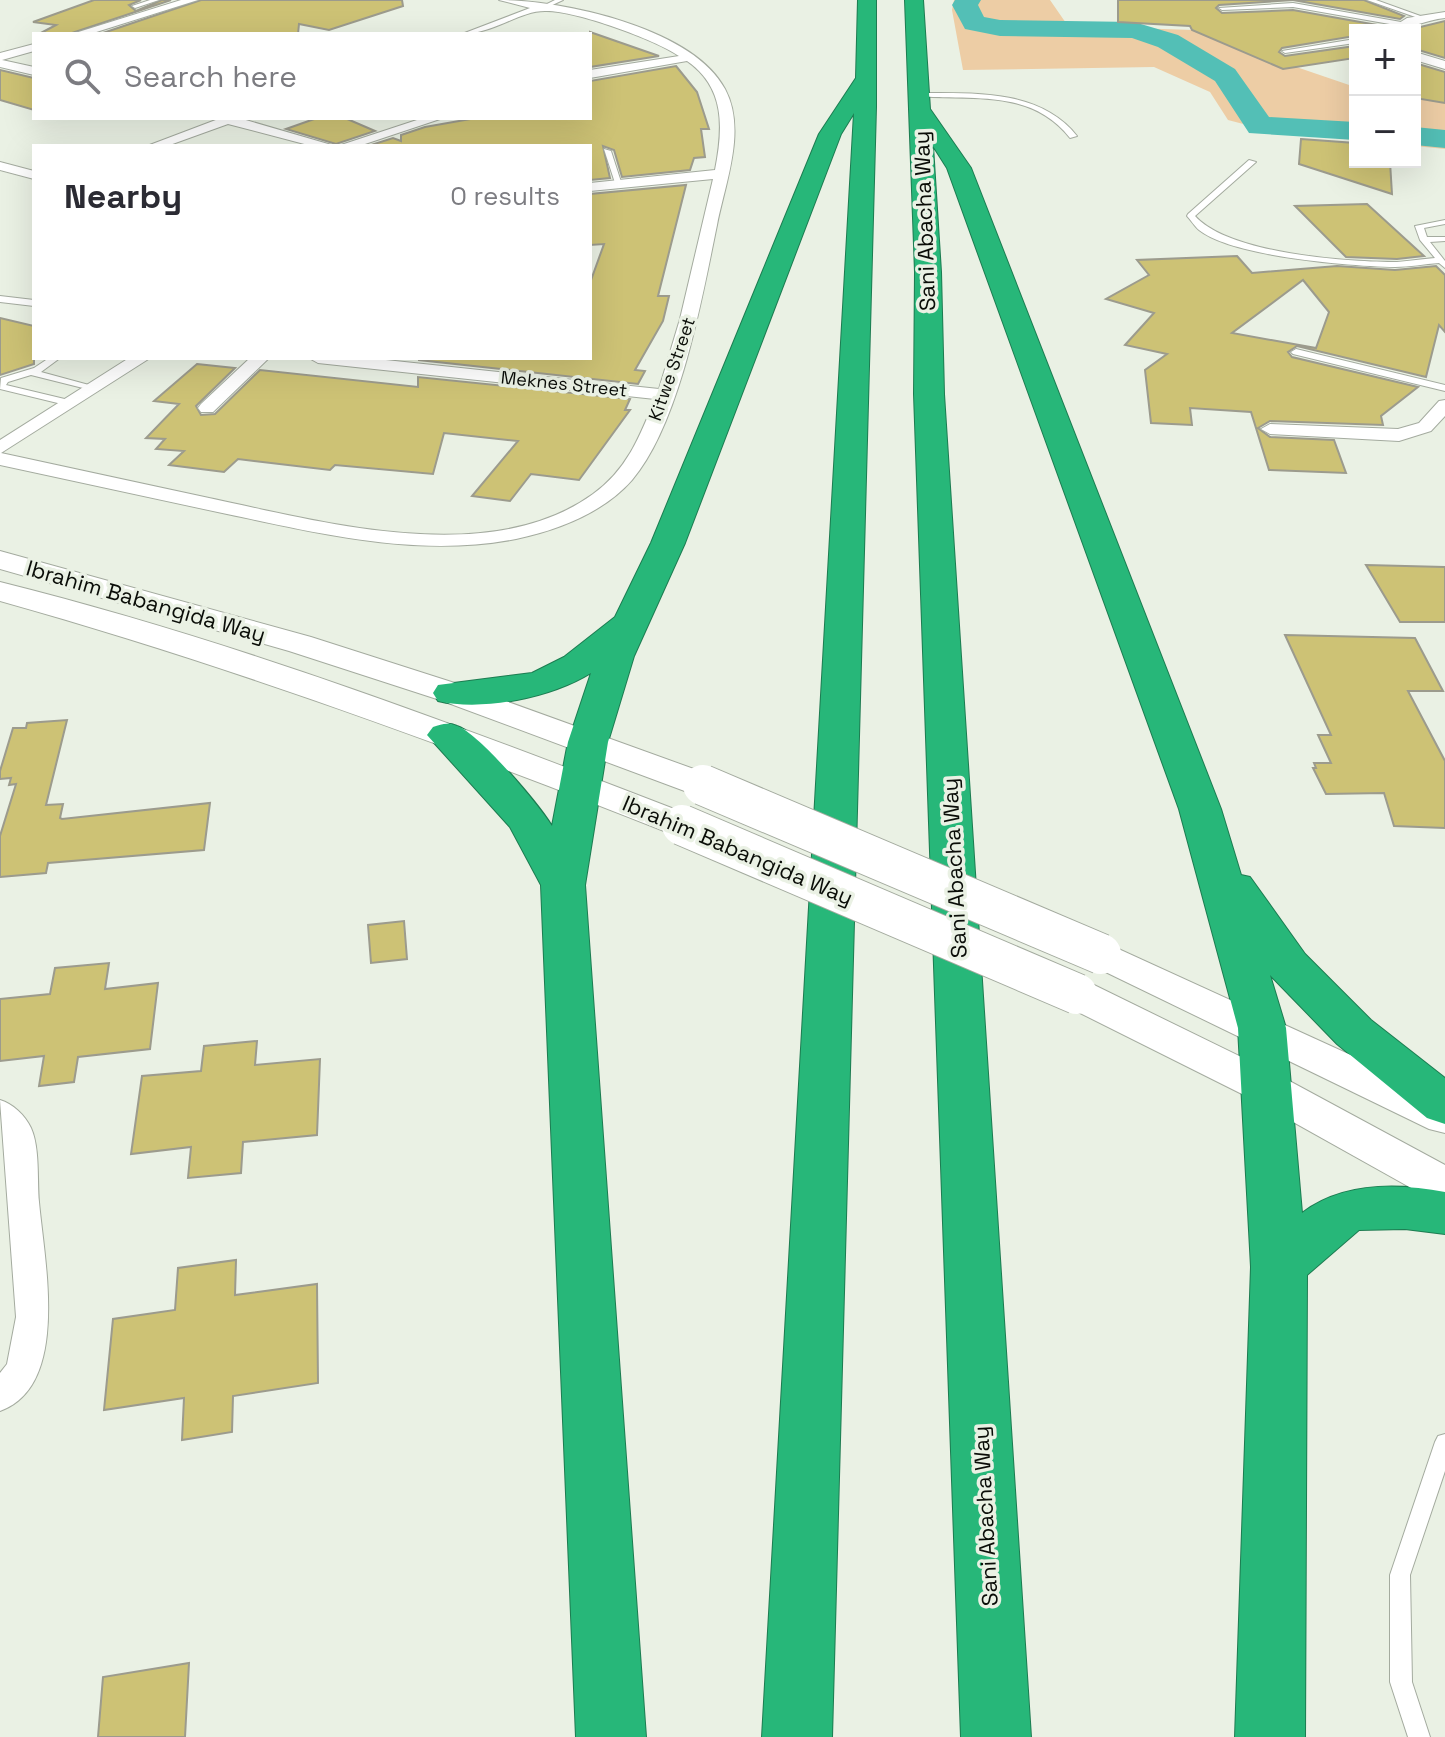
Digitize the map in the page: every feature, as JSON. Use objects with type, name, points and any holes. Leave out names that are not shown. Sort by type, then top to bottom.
[{"type":"highway","points":[[797,1737],[867,76],[867,0]]},
{"type":"highway","name":"Sani Abacha Way","points":[[914,2],[928,272],[929,394],[996,1737]]},
{"type":"highway","points":[[611,1737],[563,885],[584,763],[615,656],[668,543],[830,134],[867,76]]},
{"type":"highway","points":[[919,102],[959,168],[1200,809],[1262,1028],[1279,1267],[1270,1737]]},
{"type":"highway","points":[[452,693],[516,688],[556,678],[631,622]]},
{"type":"highway","points":[[447,735],[494,781],[529,823],[563,885]]},
{"type":"highway","points":[[1213,854],[1288,965],[1354,1032],[1445,1105]]},
{"type":"highway","points":[[1279,1267],[1337,1216],[1391,1207],[1416,1207],[1445,1213]]},
{"type":"main road","name":"Ibrahim Babangida Way","points":[[0,560],[300,644],[452,693],[584,763],[682,825],[1077,994],[1267,1088],[1445,1186]]},
{"type":"main road","name":"Ibrahim Babangida Way","points":[[0,591],[100,618],[273,673],[447,735],[703,785],[1101,954],[1445,1117]]},
{"type":"street","points":[[85,32],[193,0]]},
{"type":"street","name":"Kitwe Street","points":[[0,459],[361,536],[431,539],[493,536],[556,521],[608,496],[636,463],[667,395],[693,307],[721,174],[727,116],[722,95],[711,76],[691,57],[638,31],[552,4],[504,0]]},
{"type":"street","points":[[474,32],[552,4]]},
{"type":"street","points":[[1406,24],[1445,15]]},
{"type":"street","points":[[0,60],[32,48]]},
{"type":"street","points":[[592,74],[691,57]]},
{"type":"street","points":[[1421,58],[1445,65]]},
{"type":"street","points":[[0,60],[32,70]]},
{"type":"street","points":[[160,144],[227,120]]},
{"type":"street","points":[[234,120],[321,144]]},
{"type":"street","points":[[352,144],[430,120]]},
{"type":"street","points":[[0,166],[32,174]]},
{"type":"street","points":[[592,187],[721,174]]},
{"type":"street","points":[[0,448],[138,360]]},
{"type":"street","points":[[207,408],[258,360]]},
{"type":"street","name":"Meknes Street","points":[[358,360],[437,364],[667,395]]},
{"type":"street","points":[[1270,429],[1399,435],[1425,427],[1445,405]]},
{"type":"street","points":[[0,1111],[17,1131],[33,1317],[23,1368],[0,1396]]},
{"type":"lane","points":[[135,6],[156,0]]},
{"type":"lane","points":[[1370,0],[1423,18]]},
{"type":"lane","points":[[1222,8],[1302,6],[1384,24]]},
{"type":"lane","points":[[1285,51],[1349,42]]},
{"type":"lane","points":[[919,102],[980,95],[1014,101],[1056,119],[1073,136]]},
{"type":"lane","points":[[607,151],[619,183]]},
{"type":"lane","points":[[1252,162],[1191,216],[1194,224],[1204,231],[1262,250],[1297,257],[1443,264]]},
{"type":"lane","points":[[1443,264],[1424,240],[1419,226],[1445,222]]},
{"type":"lane","points":[[1424,240],[1445,239]]},
{"type":"lane","points":[[0,299],[32,303]]},
{"type":"lane","points":[[1296,352],[1445,388]]},
{"type":"lane","points":[[52,360],[34,371],[2,380],[1,386],[70,403]]},
{"type":"lane","points":[[34,371],[95,388]]},
{"type":"lane","points":[[1419,1737],[1401,1682],[1400,1575],[1445,1442]]},
{"type":"shaded area","points":[[954,0],[1050,0],[1068,26],[1225,31],[1247,50],[1349,85],[1349,139],[1270,131],[1228,120],[1210,92],[1154,67],[963,70],[952,10]]},
{"type":"shaded area","points":[[1421,99],[1445,103],[1445,149],[1421,147]]},
{"type":"building","points":[[94,0],[141,0],[129,5],[136,11],[162,0],[171,0],[75,32],[43,32],[56,25],[33,22]]},
{"type":"building","points":[[201,0],[402,0],[403,6],[329,30],[299,24],[298,32],[106,32]]},
{"type":"building","points":[[1118,0],[1293,0],[1219,5],[1216,8],[1222,13],[1293,10],[1371,24],[1349,24],[1349,37],[1282,48],[1279,52],[1285,56],[1349,47],[1349,59],[1283,69],[1192,30],[1190,26],[1118,22]]},
{"type":"building","points":[[1293,0],[1364,0],[1404,16],[1400,19]]},
{"type":"building","points":[[1445,21],[1445,58],[1421,51],[1421,27]]},
{"type":"building","points":[[592,33],[659,56],[592,67]]},
{"type":"building","points":[[1421,65],[1445,72],[1445,103],[1421,99]]},
{"type":"building","points":[[676,66],[697,92],[709,129],[701,129],[705,157],[694,158],[690,170],[622,177],[614,150],[603,146],[610,178],[592,180],[592,144],[374,144],[393,138],[401,141],[401,135],[425,127],[465,120],[592,120],[592,81]]},
{"type":"building","points":[[0,70],[32,78],[32,109],[0,100]]},
{"type":"building","points":[[311,120],[350,120],[375,131],[336,144],[286,129]]},
{"type":"building","points":[[1301,139],[1349,143],[1349,168],[1390,168],[1392,194],[1299,164]]},
{"type":"building","points":[[686,185],[658,296],[669,296],[663,321],[635,370],[645,371],[638,384],[419,360],[592,360],[592,277],[604,244],[592,245],[592,194]]},
{"type":"building","points":[[1367,204],[1424,256],[1397,259],[1346,257],[1295,206]]},
{"type":"building","points":[[1237,256],[1252,273],[1337,266],[1395,270],[1436,266],[1445,275],[1445,332],[1439,325],[1426,377],[1297,346],[1288,352],[1292,357],[1418,387],[1381,416],[1383,425],[1270,421],[1258,428],[1270,437],[1334,440],[1346,473],[1269,470],[1251,412],[1190,408],[1192,425],[1151,423],[1145,370],[1167,354],[1125,345],[1154,313],[1106,299],[1149,275],[1137,260]],"holes":[[[1303,280],[1329,312],[1316,348],[1232,333]]]},
{"type":"building","points":[[0,318],[32,326],[34,364],[0,375]]},
{"type":"building","points":[[197,364],[235,368],[196,406],[201,415],[215,414],[260,370],[418,387],[418,377],[630,399],[625,410],[630,410],[579,480],[531,474],[510,501],[472,496],[518,441],[444,433],[433,474],[335,465],[330,470],[238,459],[224,472],[169,465],[184,451],[156,449],[165,439],[146,438],[179,404],[154,401]]},
{"type":"building","points":[[1366,565],[1445,567],[1445,622],[1400,622]]},
{"type":"building","points":[[1285,635],[1415,638],[1443,691],[1408,691],[1445,761],[1445,828],[1394,826],[1384,793],[1326,794],[1313,768],[1316,768],[1314,763],[1331,763],[1318,735],[1331,735]]},
{"type":"building","points":[[67,720],[46,805],[63,804],[62,819],[210,803],[204,850],[48,863],[46,873],[0,877],[0,836],[16,784],[9,785],[11,778],[0,779],[0,771],[13,728],[26,728],[27,723]]},
{"type":"building","points":[[404,921],[407,959],[371,963],[368,925]]},
{"type":"building","points":[[109,963],[105,989],[158,983],[150,1049],[78,1057],[74,1082],[39,1086],[44,1056],[0,1061],[0,999],[50,994],[55,968]]},
{"type":"building","points":[[257,1041],[255,1065],[320,1059],[317,1135],[243,1142],[241,1173],[188,1178],[191,1147],[131,1154],[142,1076],[201,1071],[204,1046]]},
{"type":"building","points":[[236,1260],[235,1295],[317,1284],[318,1383],[233,1396],[232,1432],[182,1440],[184,1398],[104,1410],[113,1319],[175,1310],[178,1268]]},
{"type":"building","points":[[189,1663],[185,1737],[98,1737],[103,1677]]},
{"type":"waterway","points":[[968,0],[965,5],[974,23],[1000,28],[1134,30],[1168,41],[1225,75],[1260,126],[1349,131]]},
{"type":"waterway","points":[[1421,137],[1445,139]]}]
